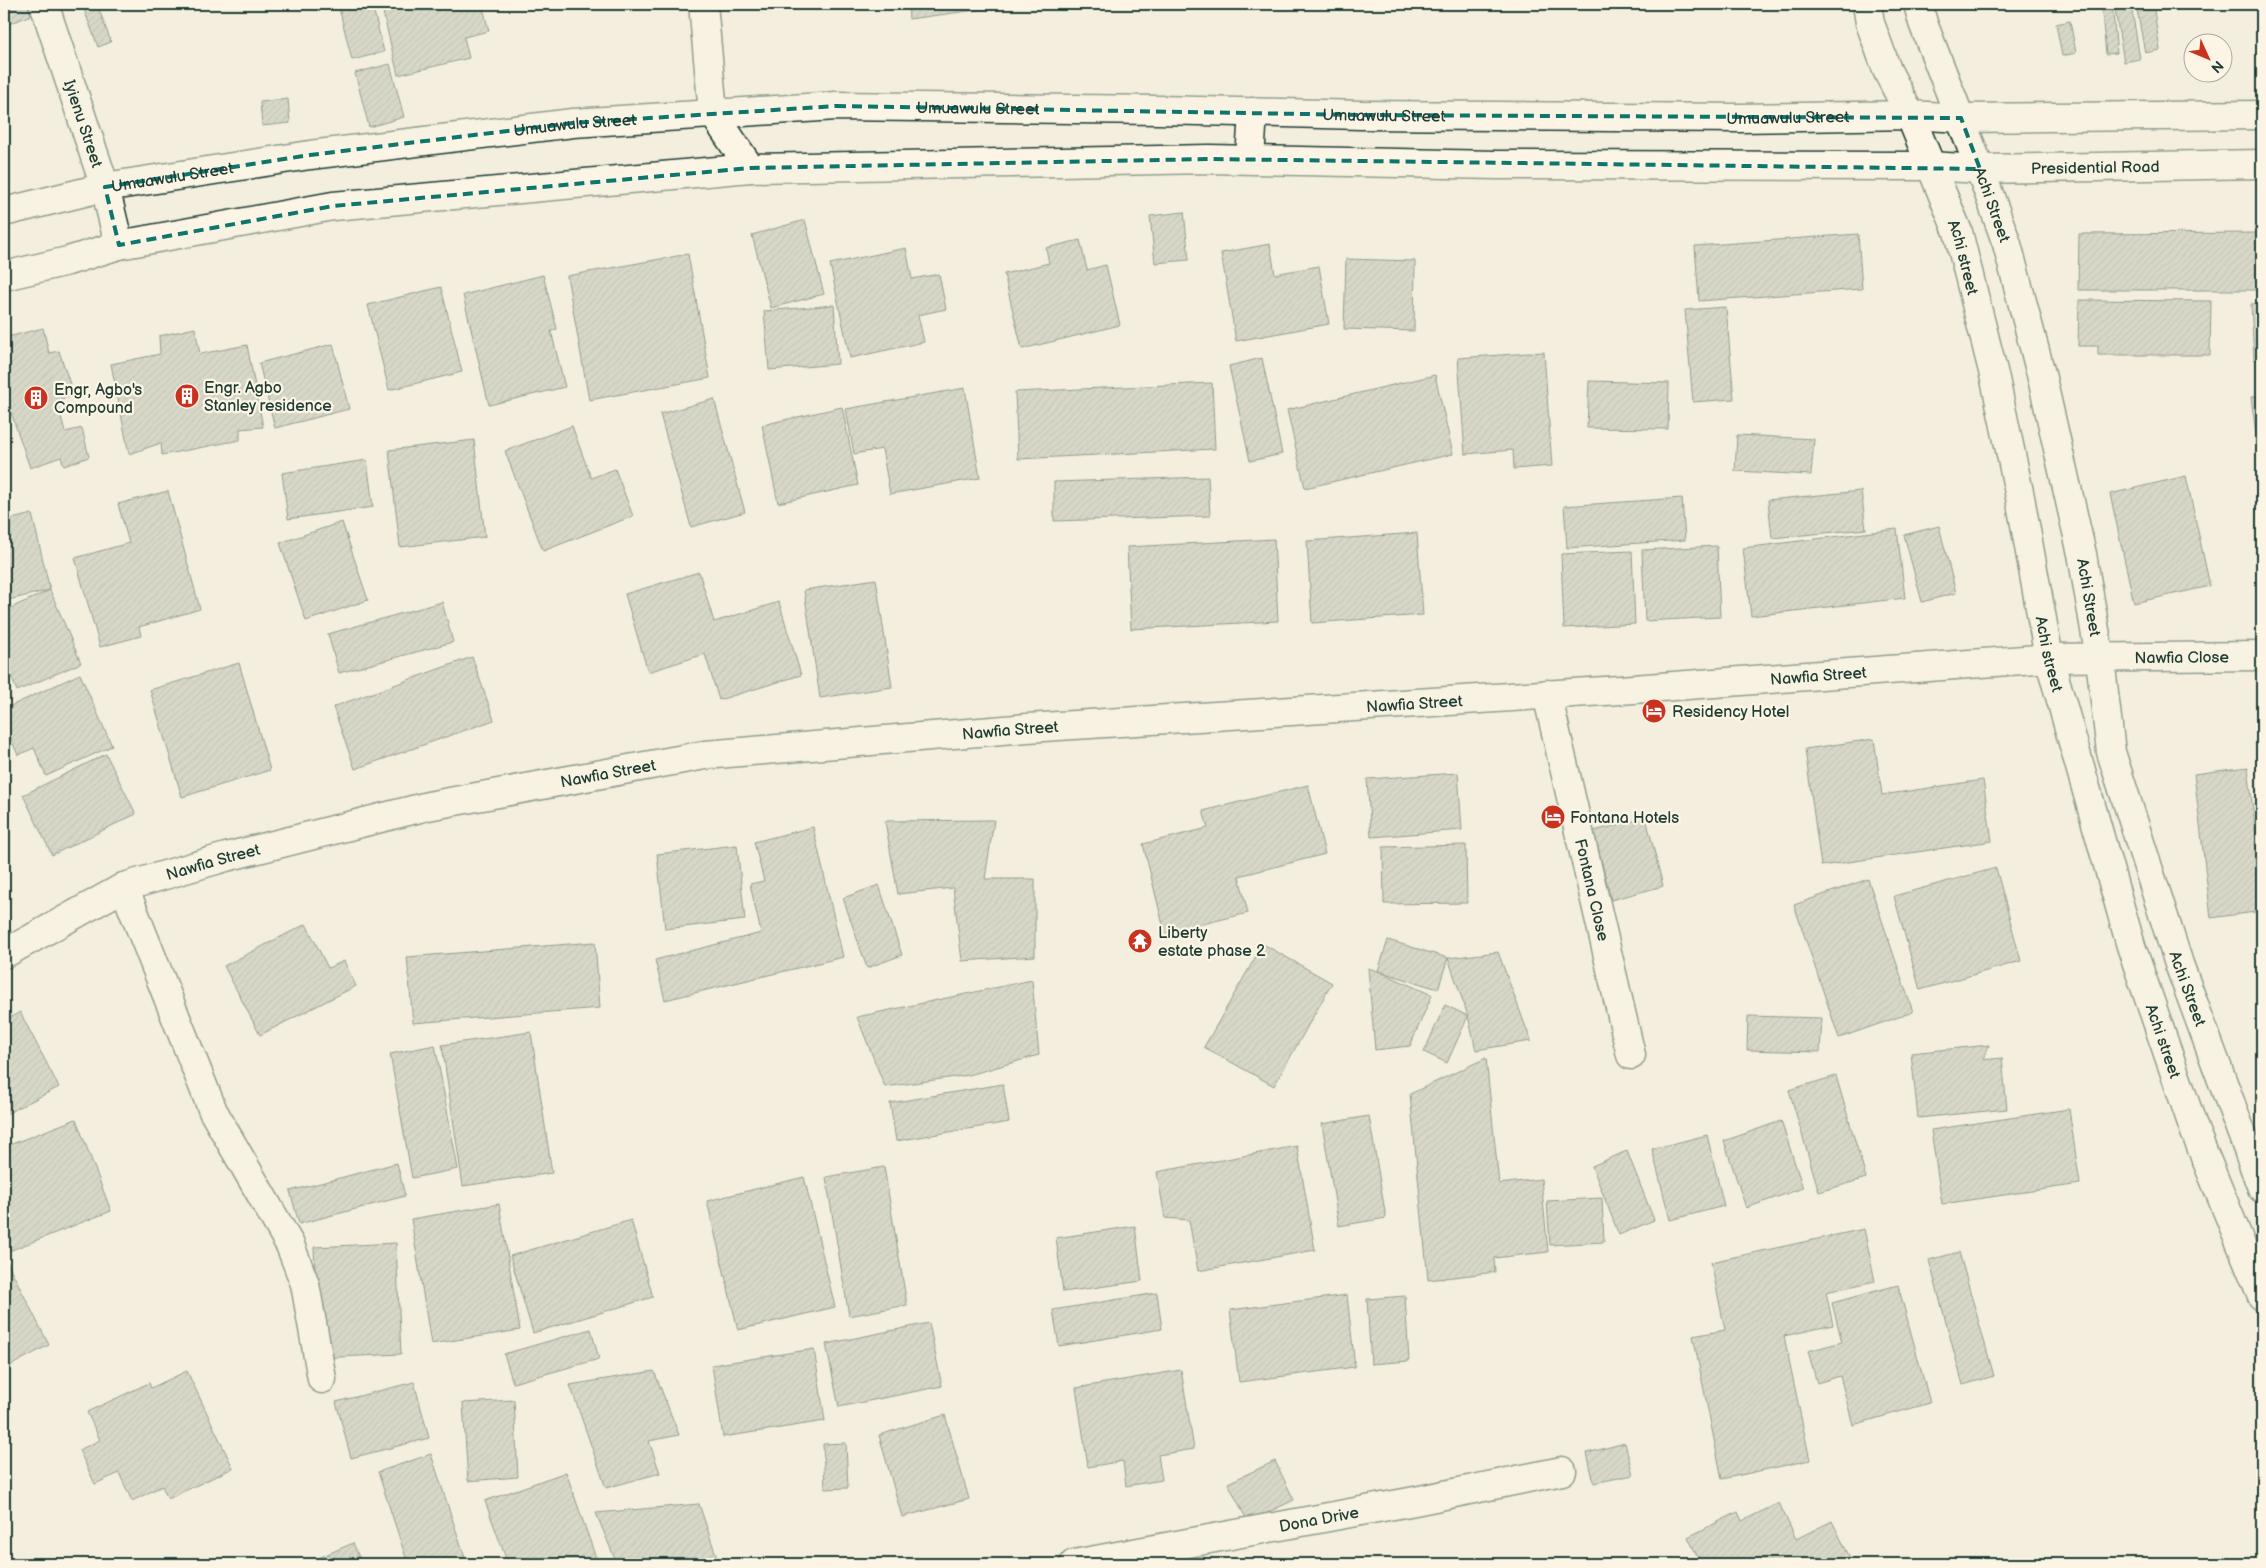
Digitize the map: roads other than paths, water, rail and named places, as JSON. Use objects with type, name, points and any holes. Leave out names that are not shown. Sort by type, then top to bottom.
[{"type":"street","name":"Iyienu Street","points":[[44,4],[105,187],[119,245]]},
{"type":"street","points":[[703,4],[712,113],[750,168]]},
{"type":"street","name":"Achi street","points":[[1867,4],[1870,23],[1887,70],[1910,115],[1930,166],[1947,201],[1958,232],[1995,379],[2020,497],[2049,658],[2131,946],[2194,1132],[2262,1296]]},
{"type":"street","name":"Achi Street","points":[[1918,4],[1923,23],[1961,118],[2007,244],[2041,374],[2082,554],[2100,659],[2112,752],[2179,964],[2262,1188]]},
{"type":"street","name":"Umuawulu Street","points":[[4,212],[105,187],[310,155],[573,123],[836,106],[1370,115],[1739,118],[1910,115],[1961,118]]},
{"type":"street","points":[[1250,159],[1253,112]]},
{"type":"street","points":[[1961,118],[2262,115]]},
{"type":"street","points":[[4,276],[68,261],[119,245],[333,206],[750,168],[1250,159],[1496,165],[1930,166]]},
{"type":"street","name":"Presidential Road","points":[[1930,166],[1980,169],[2262,164]]},
{"type":"street","name":"Nawfia Close","points":[[2049,658],[2262,656]]},
{"type":"street","name":"Nawfia Street","points":[[4,954],[124,887],[226,857],[428,806],[705,755],[1027,728],[1546,694],[2049,658]]},
{"type":"street","name":"Fontana Close","points":[[1546,694],[1631,1055]]},
{"type":"street","points":[[124,887],[213,1111],[290,1245],[305,1284],[322,1379]]},
{"type":"street","name":"Dona Drive","points":[[1074,1564],[1405,1503],[1562,1471]]},
{"type":"place","name":"Engr. Agbo Stanley residence","points":[[187,396]]},
{"type":"place","name":"Engr, Agbo's Compound","points":[[36,398]]},
{"type":"place","name":"Residency Hotel","points":[[1654,711]]},
{"type":"place","name":"Fontana Hotels","points":[[1553,817]]},
{"type":"place","name":"Liberty estate phase 2","points":[[1140,941]]}]
